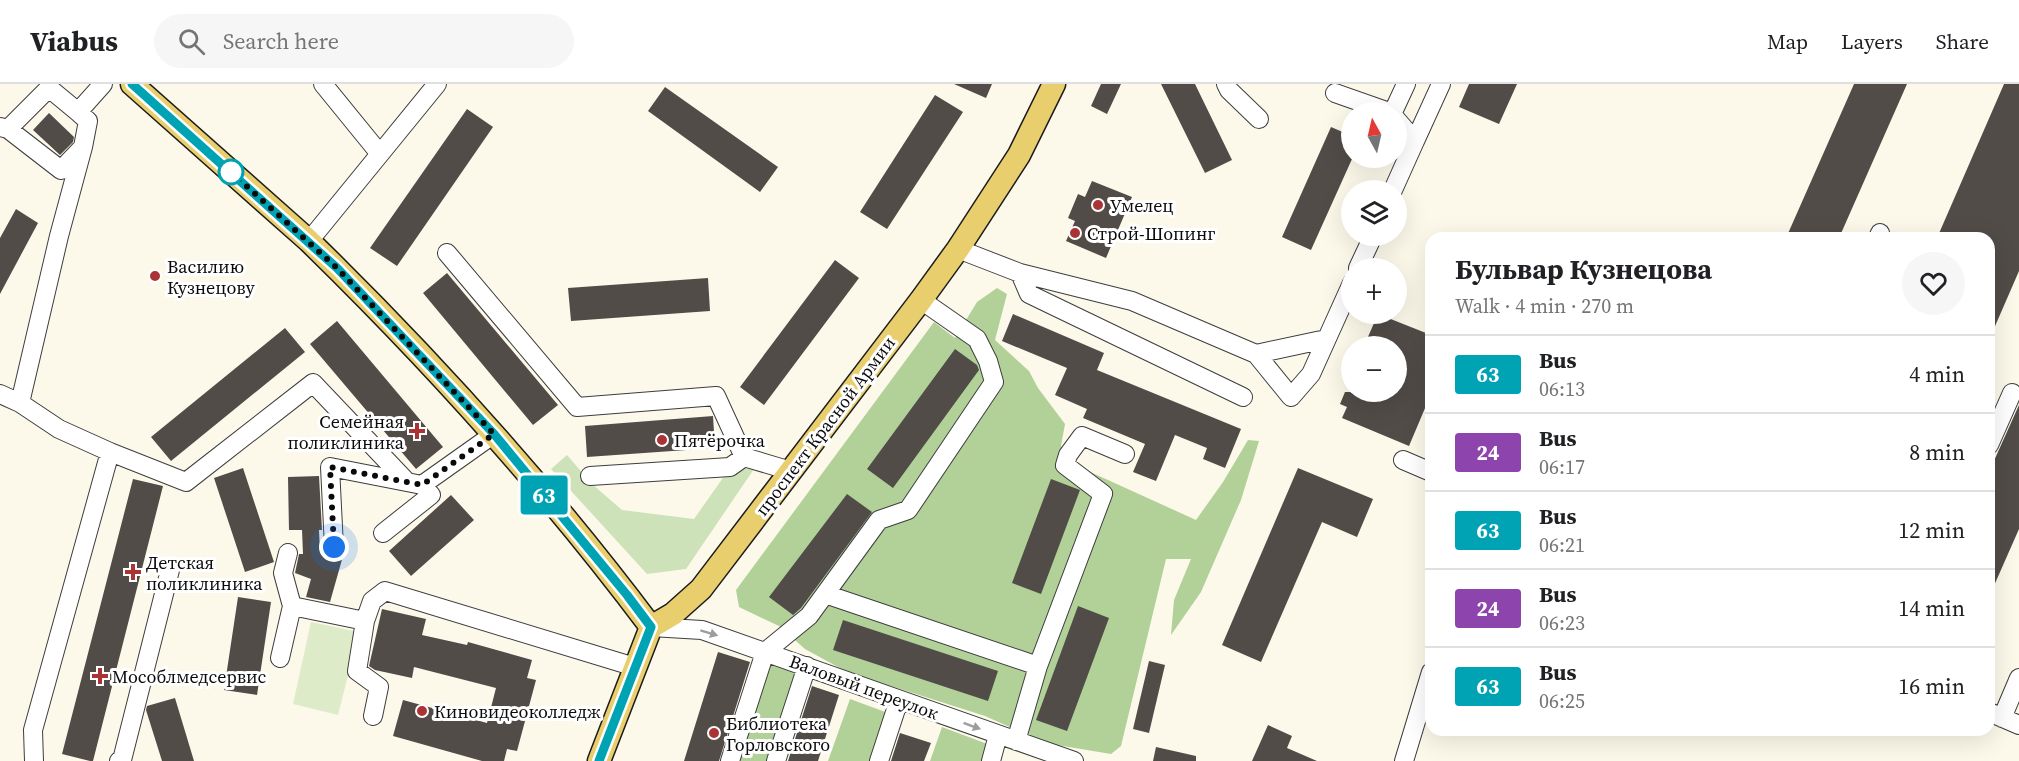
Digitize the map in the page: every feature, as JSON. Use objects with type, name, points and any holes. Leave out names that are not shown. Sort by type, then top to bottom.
[{"type":"main road","points":[[132,84],[309,241],[494,434],[651,627],[599,761]]},
{"type":"main road","name":"проспект Красной Армии","points":[[651,627],[673,614],[701,588],[921,300],[958,249],[1019,155],[1054,84]]},
{"type":"street","points":[[78,112],[103,84]]},
{"type":"street","points":[[323,84],[380,154]]},
{"type":"street","points":[[309,241],[437,84]]},
{"type":"street","points":[[1226,84],[1229,90],[1259,119]]},
{"type":"street","points":[[1396,102],[1406,84]]},
{"type":"street","points":[[1397,180],[1442,84]]},
{"type":"street","points":[[20,403],[59,236],[83,147],[88,121],[49,88],[4,128],[61,170],[83,147]]},
{"type":"street","points":[[1335,93],[1362,102]]},
{"type":"street","points":[[1407,131],[1415,141]]},
{"type":"street","points":[[958,249],[1020,273],[1132,301],[1256,354],[1292,397],[1311,374],[1341,307]]},
{"type":"street","points":[[447,253],[577,407],[716,396],[744,457],[791,471]]},
{"type":"street","points":[[1020,273],[1029,294],[1243,397]]},
{"type":"street","points":[[730,761],[765,652],[809,616],[879,520],[908,510],[994,382],[988,360],[977,339],[921,300]]},
{"type":"street","points":[[1256,354],[1326,339]]},
{"type":"street","points":[[0,394],[20,403],[59,429],[186,482],[313,383],[415,483],[431,495],[383,533]]},
{"type":"street","points":[[1995,431],[2012,393]]},
{"type":"street","points":[[334,547],[330,467],[415,483],[494,434]]},
{"type":"street","points":[[1016,741],[1038,666],[1102,494],[1065,465],[1068,455],[1082,436],[1125,454]]},
{"type":"street","points":[[34,761],[33,730],[110,452]]},
{"type":"street","points":[[591,476],[730,467],[744,457]]},
{"type":"street","points":[[1403,460],[1425,469]]},
{"type":"street","points":[[280,658],[292,606],[283,573],[288,553]]},
{"type":"street","points":[[121,761],[170,570]]},
{"type":"street","points":[[373,716],[379,687],[357,670],[365,621],[372,601],[385,591],[635,667]]},
{"type":"street","points":[[825,594],[1038,666]]},
{"type":"street","points":[[292,606],[365,621]]},
{"type":"street","name":"Валовый переулок","points":[[651,627],[702,630],[1074,761]]},
{"type":"street","points":[[776,761],[807,666]]},
{"type":"street","points":[[2019,678],[1995,715],[2019,725]]},
{"type":"street","points":[[1404,761],[1425,692]]},
{"type":"street","points":[[879,761],[899,700]]},
{"type":"street","points":[[991,761],[998,735]]},
{"type":"green space","points":[[997,288],[1007,294],[995,340],[1029,371],[1038,388],[1065,424],[1061,446],[1075,465],[1196,520],[1223,482],[1248,440],[1259,441],[1241,500],[1201,592],[1171,635],[1174,600],[1191,559],[1166,559],[1121,746],[1111,754],[1045,743],[985,716],[847,672],[805,649],[779,626],[739,607],[736,590],[934,322],[955,338],[977,302]]},
{"type":"green space","points":[[567,455],[592,484],[622,510],[694,519],[739,455],[756,466],[686,569],[647,574],[551,469]]},
{"type":"green space","points":[[311,622],[359,632],[338,715],[293,704]]},
{"type":"green space","points":[[767,662],[797,670],[770,761],[736,761]]},
{"type":"green space","points":[[850,699],[888,713],[872,761],[828,761]]},
{"type":"green space","points":[[942,727],[990,745],[985,761],[930,761]]},
{"type":"building","points":[[954,84],[992,84],[986,98]]},
{"type":"building","points":[[1101,84],[1121,84],[1107,114],[1091,106]]},
{"type":"building","points":[[1161,84],[1195,84],[1232,160],[1205,173]]},
{"type":"building","points":[[1469,84],[1517,84],[1499,124],[1459,107]]},
{"type":"building","points":[[1854,84],[1907,84],[1842,232],[1789,232]]},
{"type":"building","points":[[2004,84],[2019,84],[2019,271],[1995,326],[1995,232],[1940,232]]},
{"type":"building","points":[[665,87],[778,167],[760,192],[648,111]]},
{"type":"building","points":[[935,95],[963,112],[887,229],[860,212]]},
{"type":"building","points":[[467,109],[493,127],[397,266],[370,248]]},
{"type":"building","points":[[49,113],[74,137],[73,142],[60,155],[33,130]]},
{"type":"building","points":[[1331,127],[1341,131],[1341,168],[1348,168],[1311,250],[1282,237]]},
{"type":"building","points":[[1092,181],[1132,197],[1106,258],[1066,241],[1075,221],[1068,218],[1078,194],[1085,197]]},
{"type":"building","points":[[16,209],[38,223],[0,294],[0,238]]},
{"type":"building","points":[[835,260],[859,278],[764,405],[740,387]]},
{"type":"building","points":[[447,273],[558,405],[533,425],[423,293]]},
{"type":"building","points":[[708,278],[710,311],[571,321],[568,288]]},
{"type":"building","points":[[1013,314],[1104,353],[1097,370],[1241,429],[1225,468],[1203,459],[1207,448],[1175,435],[1156,481],[1133,472],[1145,444],[1083,418],[1087,409],[1055,395],[1067,368],[1002,341]]},
{"type":"building","points":[[337,321],[443,447],[416,469],[310,344]]},
{"type":"building","points":[[1374,324],[1403,324],[1425,333],[1425,408],[1409,446],[1342,418],[1347,407],[1340,404],[1341,402],[1407,402],[1407,336],[1368,336]]},
{"type":"building","points":[[285,328],[305,352],[171,461],[151,437]]},
{"type":"building","points":[[955,349],[977,365],[979,370],[893,488],[867,469]]},
{"type":"building","points":[[2019,405],[2019,529],[1995,583],[1995,459]]},
{"type":"building","points":[[713,416],[715,448],[587,457],[585,426]]},
{"type":"building","points":[[243,468],[274,562],[245,572],[214,478]]},
{"type":"building","points":[[1298,468],[1373,499],[1357,537],[1322,522],[1261,662],[1222,645]]},
{"type":"building","points":[[319,476],[322,530],[319,530],[320,552],[334,558],[343,556],[330,602],[306,597],[311,579],[295,573],[299,554],[303,554],[302,530],[289,530],[288,477]]},
{"type":"building","points":[[133,479],[163,486],[93,761],[90,761],[62,754]]},
{"type":"building","points":[[1051,479],[1080,490],[1041,594],[1012,583]]},
{"type":"building","points":[[847,494],[872,512],[801,608],[793,615],[769,597]]},
{"type":"building","points":[[451,495],[474,520],[411,576],[389,551]]},
{"type":"building","points":[[238,597],[271,602],[257,695],[224,690]]},
{"type":"building","points":[[1078,606],[1109,618],[1067,731],[1036,720]]},
{"type":"building","name":"Киновидеоколледж","points":[[382,609],[426,619],[422,635],[467,645],[468,642],[532,660],[527,678],[536,680],[517,751],[507,749],[504,761],[482,761],[393,736],[403,700],[487,723],[496,688],[414,667],[412,678],[375,670],[369,666]]},
{"type":"building","points":[[843,620],[998,671],[988,701],[833,650]]},
{"type":"building","points":[[718,652],[750,662],[719,761],[684,761]]},
{"type":"building","points":[[1149,661],[1165,665],[1149,733],[1133,729]]},
{"type":"building","points":[[812,686],[839,695],[818,761],[788,761]]},
{"type":"building","points":[[175,698],[194,761],[162,761],[146,710],[147,706]]},
{"type":"building","points":[[1268,725],[1292,736],[1287,748],[1317,761],[1252,761]]},
{"type":"building","points":[[900,733],[931,743],[924,761],[891,761]]},
{"type":"building","points":[[1156,747],[1196,756],[1196,761],[1153,761]]},
{"type":"bus line","name":"63","points":[[132,84],[337,268],[494,434],[651,627],[599,761]]},
{"type":"place","name":"Умелец","points":[[1098,205]]},
{"type":"place","name":"Строй-Шопинг","points":[[1075,233]]},
{"type":"place","name":"Василию Кузнецову","points":[[155,276]]},
{"type":"place","name":"Семейная поликлиника","points":[[417,431]]},
{"type":"place","name":"Пятёрочка","points":[[662,440]]},
{"type":"place","name":"Детская поликлиника","points":[[133,572]]},
{"type":"place","name":"Мособлмедсервис","points":[[100,676]]},
{"type":"place","name":"Киновидеоколледж","points":[[422,711]]},
{"type":"place","name":"Библиотека Горловского","points":[[714,733]]},
{"type":"route","points":[[231,172],[337,268],[494,434],[422,485],[330,467],[334,547]]}]
